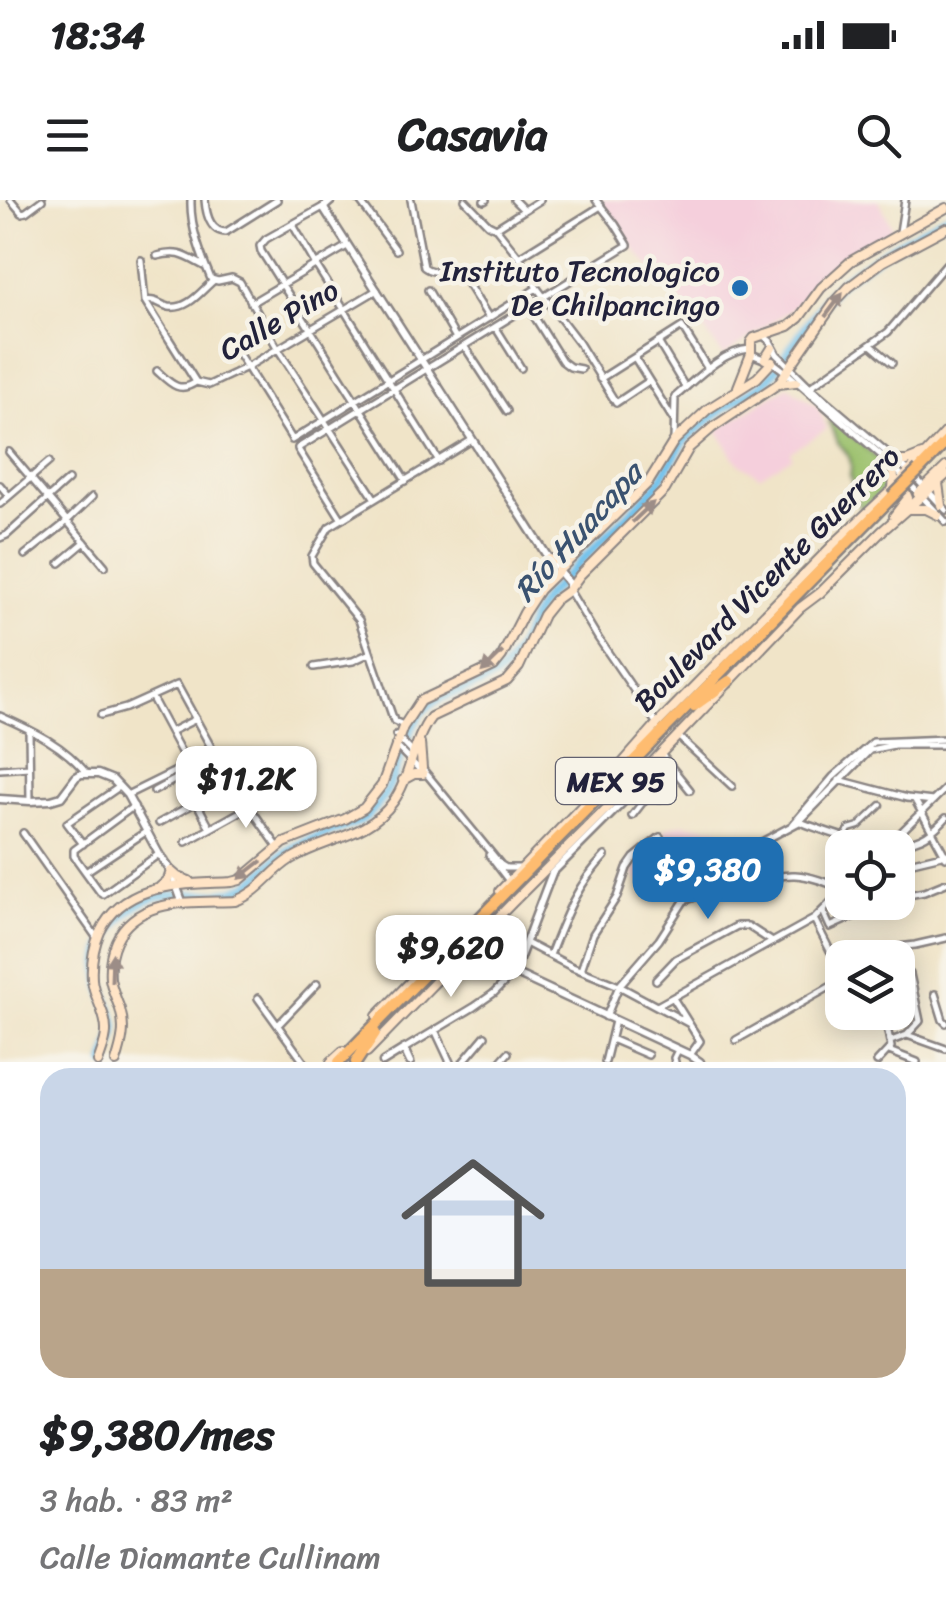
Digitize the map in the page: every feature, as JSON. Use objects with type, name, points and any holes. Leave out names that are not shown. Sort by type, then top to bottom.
[{"type":"highway","name":"Boulevard Vicente Guerrero","points":[[338,1060],[690,706],[894,493],[946,445]]},
{"type":"highway","points":[[657,724],[730,682]]},
{"type":"highway","name":"Boulevard Vicente Guerrero","points":[[338,1060],[375,1033],[608,798],[690,706]]},
{"type":"highway","points":[[549,839],[568,830]]},
{"type":"highway","points":[[357,1062],[375,1033]]},
{"type":"main road","points":[[736,390],[754,338],[789,326],[821,288],[851,261],[946,208]]},
{"type":"main road","points":[[116,1062],[123,1020],[110,974],[112,951],[136,916],[157,906],[246,897],[292,859],[376,821],[399,792],[431,716],[494,689],[513,675],[543,615],[665,490],[689,448],[778,384],[849,286],[882,262],[946,231]]},
{"type":"main road","points":[[98,1062],[106,1032],[91,976],[94,950],[108,919],[120,906],[159,887],[240,880],[278,847],[364,808],[377,794],[396,741],[420,701],[494,666],[531,601],[648,483],[674,441],[708,409],[756,378],[772,358]]},
{"type":"main road","name":"Boulevard Vicente Guerrero","points":[[914,473],[946,432]]},
{"type":"main road","points":[[894,493],[893,462],[912,460],[930,450]]},
{"type":"main road","points":[[924,493],[946,467]]},
{"type":"main road","points":[[924,493],[946,475]]},
{"type":"main road","points":[[908,509],[942,510],[938,483]]},
{"type":"main road","points":[[882,531],[907,501],[908,495],[900,486],[894,493]]},
{"type":"main road","name":"Boulevard Vicente Guerrero","points":[[338,1060],[657,724],[836,542],[894,493]]},
{"type":"main road","name":"Boulevard Vicente Guerrero","points":[[357,1062],[800,608],[924,493]]},
{"type":"main road","points":[[549,559],[571,558]]},
{"type":"main road","points":[[549,559],[556,574]]},
{"type":"main road","points":[[403,780],[422,771],[420,736]]},
{"type":"main road","points":[[159,887],[171,871],[198,884]]},
{"type":"street","points":[[10,200],[22,213],[42,200]]},
{"type":"street","points":[[191,200],[206,268],[213,282]]},
{"type":"street","points":[[204,200],[206,213],[221,233],[277,200]]},
{"type":"street","points":[[332,200],[260,246],[406,481]]},
{"type":"street","points":[[359,200],[396,250]]},
{"type":"street","points":[[410,200],[426,270],[460,273],[489,318]]},
{"type":"street","points":[[466,200],[519,256],[616,403],[649,381]]},
{"type":"street","points":[[514,200],[524,210]]},
{"type":"street","points":[[496,228],[540,200]]},
{"type":"street","points":[[900,232],[905,200]]},
{"type":"street","points":[[298,448],[628,245],[598,203],[519,256]]},
{"type":"street","points":[[324,207],[549,559]]},
{"type":"street","points":[[293,224],[438,461]]},
{"type":"street","points":[[251,304],[348,246]]},
{"type":"street","points":[[157,256],[180,253],[206,268]]},
{"type":"street","points":[[141,260],[146,301],[199,384],[174,387],[158,370]]},
{"type":"street","points":[[810,386],[871,345],[902,318],[946,264]]},
{"type":"street","points":[[146,301],[156,300],[169,307],[181,305],[213,282],[236,278],[375,499]]},
{"type":"street","points":[[292,440],[537,288]]},
{"type":"street","name":"Calle Pino","points":[[199,384],[209,385],[247,367],[377,290]]},
{"type":"street","points":[[428,290],[456,338]]},
{"type":"street","points":[[522,297],[562,361],[581,369]]},
{"type":"street","points":[[496,327],[520,368]]},
{"type":"street","points":[[600,379],[682,327],[708,370]]},
{"type":"street","points":[[762,336],[770,342],[772,358]]},
{"type":"street","points":[[230,340],[341,518]]},
{"type":"street","points":[[658,342],[685,388]]},
{"type":"street","points":[[871,345],[892,362]]},
{"type":"street","points":[[464,346],[507,412]]},
{"type":"street","points":[[674,441],[676,397],[735,351],[750,351],[791,370],[893,462]]},
{"type":"street","points":[[634,358],[673,419]]},
{"type":"street","points":[[791,370],[893,462],[914,473],[924,493],[942,510],[946,522]]},
{"type":"street","points":[[401,724],[394,721],[360,620],[312,562],[312,556],[329,527],[341,518],[472,440]]},
{"type":"street","points":[[9,452],[105,566]]},
{"type":"street","points":[[0,504],[49,462]]},
{"type":"street","points":[[0,538],[68,480]]},
{"type":"street","points":[[0,485],[9,496]]},
{"type":"street","points":[[25,554],[92,497]]},
{"type":"street","points":[[60,564],[84,542]]},
{"type":"street","points":[[556,574],[570,588],[657,724]]},
{"type":"street","points":[[314,668],[353,661],[370,653]]},
{"type":"street","points":[[101,714],[126,708],[177,685],[211,750],[208,756],[127,795]]},
{"type":"street","points":[[151,696],[188,766]]},
{"type":"street","points":[[420,701],[401,724],[396,741],[508,881]]},
{"type":"street","points":[[0,716],[59,746],[87,774]]},
{"type":"street","points":[[171,731],[196,718]]},
{"type":"street","points":[[29,730],[30,801]]},
{"type":"street","points":[[678,736],[732,786]]},
{"type":"street","points":[[725,854],[743,852],[795,822],[836,778],[870,750],[946,742]]},
{"type":"street","points":[[661,754],[690,790]]},
{"type":"street","points":[[154,791],[211,760]]},
{"type":"street","points":[[0,769],[30,767]]},
{"type":"street","points":[[384,1062],[494,993],[514,973],[552,873],[639,786],[646,769]]},
{"type":"street","points":[[422,771],[501,864],[512,869],[522,866]]},
{"type":"street","points":[[182,775],[210,828]]},
{"type":"street","points":[[0,799],[30,801],[60,796],[76,777],[105,776],[120,787],[134,806],[171,871],[182,903]]},
{"type":"street","points":[[836,778],[915,800],[933,801]]},
{"type":"street","points":[[159,823],[236,780]]},
{"type":"street","points":[[639,786],[660,798]]},
{"type":"street","points":[[83,844],[67,823],[120,787]]},
{"type":"street","points":[[903,830],[946,788]]},
{"type":"street","points":[[632,816],[649,794]]},
{"type":"street","points":[[915,800],[946,855],[915,862]]},
{"type":"street","points":[[848,830],[859,826],[880,805]]},
{"type":"street","points":[[134,806],[74,852],[103,894],[159,854]]},
{"type":"street","points":[[186,842],[251,810],[278,847]]},
{"type":"street","points":[[915,840],[932,832],[946,818]]},
{"type":"street","points":[[795,822],[825,830]]},
{"type":"street","points":[[86,872],[147,830]]},
{"type":"street","points":[[23,833],[98,938]]},
{"type":"street","points":[[581,970],[594,934],[618,898],[628,868],[634,858],[660,837]]},
{"type":"street","points":[[550,956],[577,891],[605,856]]},
{"type":"street","points":[[606,1017],[619,986],[659,940],[688,898],[795,875],[825,882]]},
{"type":"street","points":[[915,893],[946,883]]},
{"type":"street","points":[[657,1006],[814,919],[825,908]]},
{"type":"street","points":[[822,911],[825,917]]},
{"type":"street","points":[[814,919],[825,942]]},
{"type":"street","points":[[826,920],[830,927],[846,920]]},
{"type":"street","points":[[656,980],[676,959],[737,926],[748,926],[771,941]]},
{"type":"street","points":[[915,946],[946,938]]},
{"type":"street","points":[[526,943],[688,1022]]},
{"type":"street","points":[[514,973],[700,1062]]},
{"type":"street","points":[[277,1026],[317,984]]},
{"type":"street","points":[[736,1040],[825,987]]},
{"type":"street","points":[[935,994],[945,1021]]},
{"type":"street","points":[[258,998],[304,1062]]},
{"type":"street","points":[[673,998],[700,1040],[690,1055]]},
{"type":"street","points":[[915,998],[920,1021],[915,1026]]},
{"type":"street","points":[[605,1062],[615,1021]]},
{"type":"street","points":[[435,1030],[450,1062]]},
{"type":"street","points":[[877,1062],[889,1052],[888,1030]]},
{"type":"street","points":[[891,1042],[911,1030]]},
{"type":"street","points":[[906,1035],[946,1049]]},
{"type":"street","points":[[463,1062],[485,1036]]},
{"type":"street","points":[[611,1039],[648,1055]]},
{"type":"street","points":[[404,1049],[410,1062]]},
{"type":"street","points":[[675,1062],[678,1050]]},
{"type":"street","points":[[500,1062],[508,1052]]},
{"type":"street","points":[[889,1052],[917,1062]]},
{"type":"shaded area","name":"Instituto Tecnologico De Chilpancingo","points":[[600,200],[879,200],[894,231],[833,267],[790,310],[723,356],[696,318],[631,246]]},
{"type":"shaded area","points":[[788,386],[818,407],[827,429],[760,476],[737,462],[717,430]]},
{"type":"shaded area","points":[[681,824],[719,828],[723,838],[722,874],[677,879],[649,890],[641,886],[634,865],[662,838],[665,829]]},
{"type":"green space","points":[[829,421],[836,421],[887,467],[888,484],[863,510],[850,476],[850,459]]},
{"type":"waterway","name":"Río Huacapa","points":[[106,1062],[115,1025],[103,989],[101,959],[108,937],[121,919],[135,906],[164,895],[226,893],[242,888],[292,849],[360,821],[373,810],[390,784],[420,714],[437,700],[502,671],[515,655],[545,597],[655,488],[684,441],[722,409],[762,385],[843,279],[946,217]]},
{"type":"place","name":"Instituto Tecnologico De Chilpancingo","points":[[740,288]]}]
